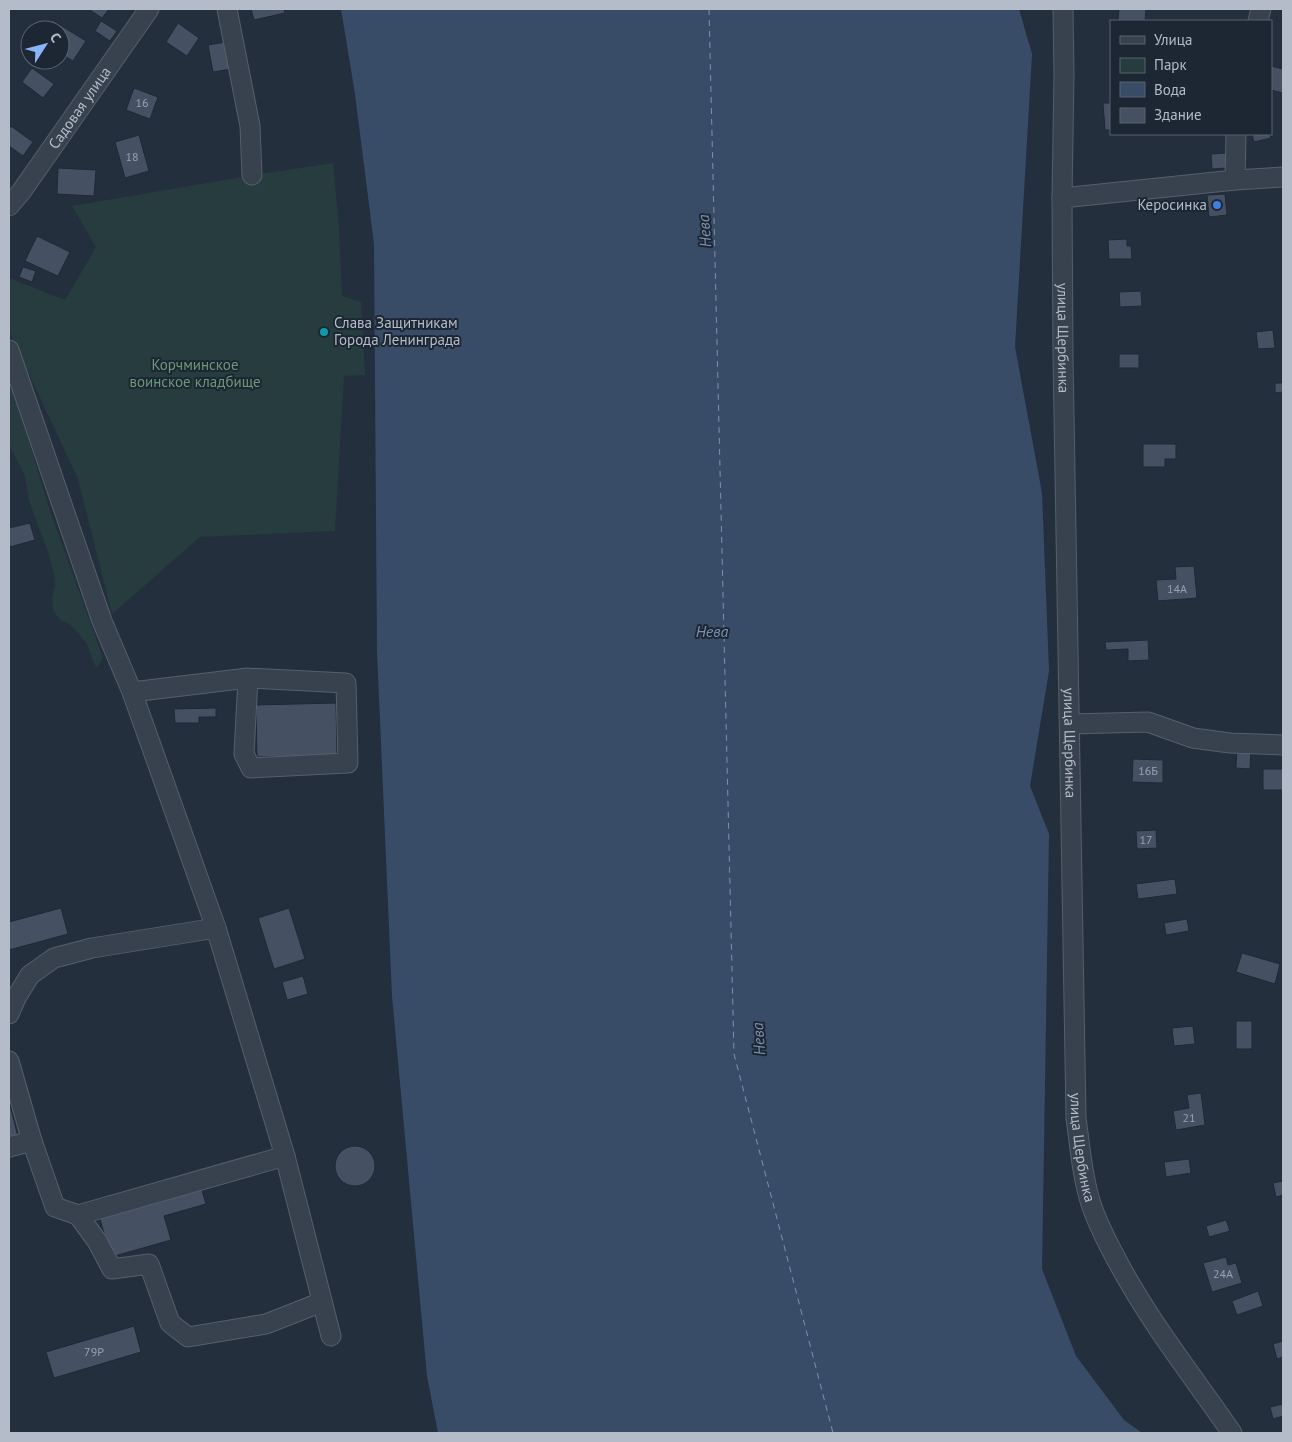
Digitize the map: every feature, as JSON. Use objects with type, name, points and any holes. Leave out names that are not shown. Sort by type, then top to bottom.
[{"type":"street","name":"Садовая улица","points":[[9,206],[21,192],[149,9]]},
{"type":"street","points":[[227,9],[250,126],[252,175]]},
{"type":"street","name":"улица Щербинка","points":[[1063,9],[1063,356],[1076,1118],[1091,1204],[1106,1241],[1148,1313],[1232,1433]]},
{"type":"street","points":[[1235,180],[1236,135]]},
{"type":"street","points":[[1062,198],[1235,180],[1283,177]]},
{"type":"street","points":[[9,350],[102,621],[132,692],[216,928],[285,1156],[330,1336]]},
{"type":"street","points":[[132,692],[248,678],[346,683],[348,763],[251,768],[244,754],[248,678]]},
{"type":"street","points":[[1070,724],[1148,722],[1193,738],[1230,743],[1283,745]]},
{"type":"street","points":[[9,1014],[30,975],[54,958],[92,948],[216,928]]},
{"type":"street","points":[[9,1060],[32,1141],[55,1207],[78,1215],[97,1241],[112,1269],[149,1264],[170,1323],[188,1337],[266,1324],[322,1302]]},
{"type":"street","points":[[9,1147],[32,1141]]},
{"type":"street","points":[[78,1215],[285,1156]]},
{"type":"green space","name":"Корчминское воинское кладбище","points":[[333,163],[339,226],[342,296],[361,302],[365,375],[344,376],[335,531],[200,537],[112,614],[78,479],[9,331],[9,278],[65,300],[96,247],[72,206]]},
{"type":"green space","points":[[9,374],[50,511],[103,658],[96,668],[87,644],[71,625],[60,620],[53,610],[54,574],[29,501],[25,476],[9,445]]},
{"type":"water","name":"Нева","points":[[341,9],[1019,9],[1032,54],[1015,347],[1042,493],[1049,671],[1030,786],[1049,834],[1042,1269],[1076,1356],[1124,1420],[1142,1433],[438,1433],[427,1376],[392,996],[377,651],[374,244],[355,94]]},
{"type":"building","points":[[91,9],[109,9],[102,18]]},
{"type":"building","points":[[251,9],[284,9],[285,13],[254,20]]},
{"type":"building","points":[[1119,9],[1146,9],[1145,20],[1118,20]]},
{"type":"building","points":[[101,21],[117,31],[110,41],[95,31]]},
{"type":"building","points":[[178,23],[199,38],[187,56],[166,42]]},
{"type":"building","points":[[70,31],[86,41],[73,61],[70,59]]},
{"type":"building","points":[[226,42],[231,69],[213,72],[208,45]]},
{"type":"building","points":[[1272,66],[1283,69],[1283,93],[1272,90]]},
{"type":"building","points":[[31,70],[35,70],[54,84],[43,98],[22,82]]},
{"type":"building","points":[[134,88],[158,97],[150,119],[126,110]]},
{"type":"building","points":[[1103,103],[1110,103],[1110,130],[1105,130]]},
{"type":"building","points":[[11,126],[33,142],[23,156],[9,146],[9,129]]},
{"type":"building","points":[[139,135],[149,171],[125,178],[115,142]]},
{"type":"building","points":[[1252,135],[1270,135],[1271,138],[1254,142]]},
{"type":"building","points":[[1226,153],[1226,168],[1212,169],[1211,154]]},
{"type":"building","points":[[58,168],[96,170],[94,196],[57,194]]},
{"type":"building","name":"Керосинка","points":[[1225,194],[1227,215],[1209,217],[1207,195]]},
{"type":"building","points":[[37,236],[70,252],[58,276],[25,261]]},
{"type":"building","points":[[1127,239],[1127,246],[1131,246],[1132,259],[1109,259],[1108,240]]},
{"type":"building","points":[[23,267],[36,271],[32,282],[19,277]]},
{"type":"building","points":[[1141,291],[1142,306],[1120,307],[1119,292]]},
{"type":"building","points":[[1273,330],[1275,348],[1258,349],[1256,332]]},
{"type":"building","points":[[1119,354],[1139,354],[1139,368],[1119,368]]},
{"type":"building","points":[[1275,383],[1283,383],[1283,392],[1275,393]]},
{"type":"building","points":[[1143,444],[1176,444],[1176,459],[1165,459],[1165,467],[1143,467]]},
{"type":"building","points":[[30,523],[35,540],[10,547],[9,528]]},
{"type":"building","points":[[1194,566],[1197,598],[1158,601],[1156,580],[1176,579],[1175,567]]},
{"type":"building","points":[[1148,640],[1149,660],[1128,661],[1128,649],[1106,650],[1105,642]]},
{"type":"building","points":[[336,703],[337,756],[257,757],[256,705]]},
{"type":"building","points":[[216,708],[216,717],[199,717],[199,723],[175,723],[174,709]]},
{"type":"building","points":[[1237,746],[1251,747],[1250,769],[1236,768]]},
{"type":"building","points":[[1133,759],[1163,760],[1163,783],[1132,782]]},
{"type":"building","points":[[1263,769],[1283,769],[1283,790],[1263,790]]},
{"type":"building","points":[[1156,830],[1157,848],[1137,849],[1136,831]]},
{"type":"building","points":[[1175,879],[1177,894],[1138,899],[1136,884]]},
{"type":"building","points":[[61,908],[68,934],[9,950],[9,922]]},
{"type":"building","points":[[289,908],[305,959],[274,969],[258,918]]},
{"type":"building","points":[[1187,919],[1189,931],[1166,935],[1164,923]]},
{"type":"building","points":[[1242,953],[1280,964],[1275,984],[1236,972]]},
{"type":"building","points":[[303,976],[308,994],[287,1000],[282,982]]},
{"type":"building","points":[[1236,1021],[1252,1021],[1252,1049],[1236,1049]]},
{"type":"building","points":[[1193,1026],[1195,1044],[1174,1046],[1172,1028]]},
{"type":"building","points":[[1201,1093],[1205,1125],[1176,1130],[1173,1111],[1189,1108],[1187,1095]]},
{"type":"building","points":[[9,1101],[18,1137],[9,1140]]},
{"type":"building","points":[[355,1146],[369,1152],[375,1166],[369,1180],[355,1186],[341,1180],[335,1166],[341,1152]]},
{"type":"building","points":[[1189,1159],[1191,1173],[1166,1177],[1164,1162]]},
{"type":"building","points":[[1283,1181],[1283,1195],[1276,1197],[1273,1183]]},
{"type":"building","points":[[201,1187],[206,1204],[164,1216],[171,1240],[111,1257],[99,1216]]},
{"type":"building","points":[[1226,1220],[1230,1231],[1209,1237],[1206,1226]]},
{"type":"building","points":[[1226,1257],[1228,1265],[1236,1263],[1242,1283],[1212,1292],[1203,1263]]},
{"type":"building","points":[[1258,1291],[1263,1306],[1237,1315],[1232,1301]]},
{"type":"building","points":[[134,1326],[141,1352],[54,1378],[46,1352]]},
{"type":"building","points":[[1283,1341],[1283,1357],[1277,1359],[1273,1344]]},
{"type":"building","points":[[1283,1404],[1283,1416],[1273,1419],[1270,1407]]},
{"type":"ferry route","points":[[709,9],[734,1054],[833,1433]]},
{"type":"place","name":"Керосинка","points":[[1217,205]]},
{"type":"place","name":"Слава Защитникам Города Ленинграда","points":[[324,332]]}]
